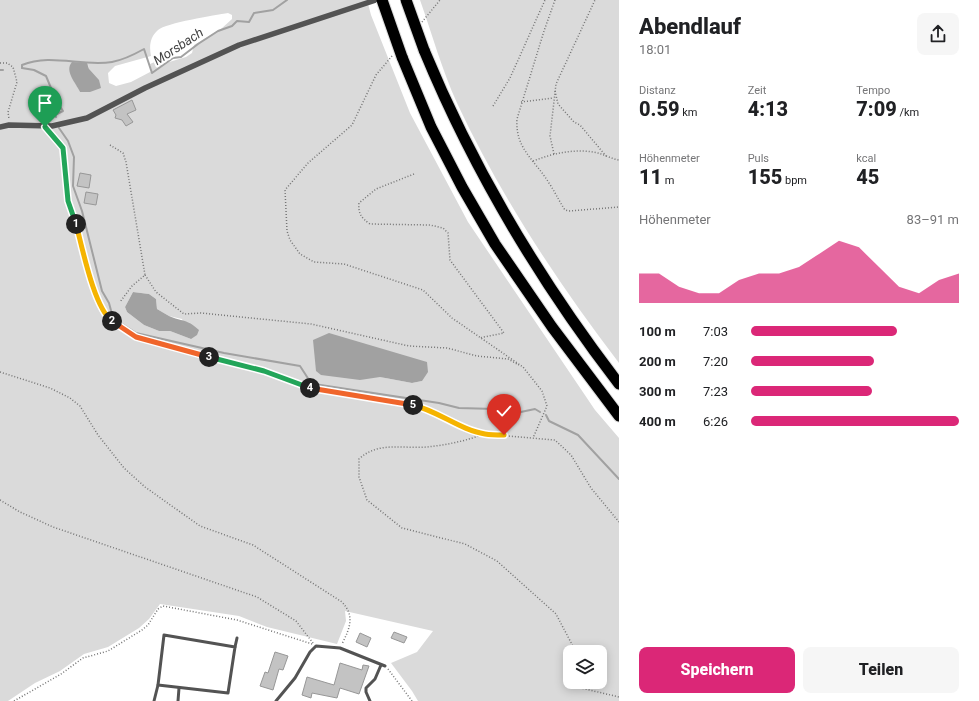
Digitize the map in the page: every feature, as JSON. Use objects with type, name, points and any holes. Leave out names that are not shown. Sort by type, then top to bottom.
[{"type":"highway","points":[[382,0],[399,55],[431,127],[462,188],[495,244],[552,327],[619,416]]},
{"type":"highway","points":[[406,0],[424,50],[465,142],[501,210],[557,298],[619,384]]},
{"type":"street","points":[[0,127],[9,125],[45,127],[86,118],[141,90],[238,45],[376,0]]},
{"type":"lane","points":[[154,701],[158,685],[164,635],[235,647]]},
{"type":"lane","points":[[158,685],[228,693],[237,638]]},
{"type":"lane","points":[[276,701],[295,678],[310,652],[316,646],[340,648],[385,666]]},
{"type":"lane","points":[[370,701],[366,688],[375,679],[381,665]]},
{"type":"lane","points":[[178,701],[179,688]]},
{"type":"path","points":[[420,25],[440,0]]},
{"type":"path","points":[[493,106],[510,78],[544,0]]},
{"type":"path","points":[[555,0],[521,102],[516,130],[520,143],[549,183],[565,210],[570,211],[619,207]]},
{"type":"path","points":[[554,154],[550,136],[554,90],[595,0]]},
{"type":"path","points":[[399,55],[376,75],[352,125],[337,140],[315,156],[288,186],[284,199],[288,217],[287,231],[290,240],[309,260],[344,264],[423,290],[452,318],[523,367],[542,391],[546,401],[546,406],[533,438]]},
{"type":"path","points":[[0,63],[7,63],[13,66],[17,82],[8,112],[9,125]]},
{"type":"path","points":[[554,90],[558,104],[574,122],[580,125],[606,156]]},
{"type":"path","points":[[521,102],[553,98]]},
{"type":"path","points":[[45,127],[63,148],[68,201],[95,292],[109,320],[119,327],[136,337],[264,371],[319,390],[394,401],[426,408],[484,434],[555,440],[566,448],[578,465],[590,488],[619,522]]},
{"type":"path","points":[[110,145],[123,154],[126,162],[145,275],[156,292],[184,314],[201,313],[311,324],[409,346],[447,348],[477,356],[508,359],[523,367]]},
{"type":"path","points":[[533,161],[554,154],[582,151],[619,160]]},
{"type":"path","points":[[414,174],[376,189],[359,203],[358,211],[362,219],[370,224],[430,224],[443,228],[448,233],[450,260],[504,333],[479,338]]},
{"type":"path","points":[[120,302],[132,286],[145,275]]},
{"type":"path","points":[[0,372],[43,385],[70,398],[80,406],[98,435],[124,468],[145,487],[200,526],[253,545],[342,602],[350,611],[351,623],[340,648]]},
{"type":"path","points":[[484,434],[470,440],[426,447],[373,448],[359,459],[359,477],[367,500],[402,528],[465,544],[497,561],[556,614],[572,645]]},
{"type":"path","points":[[0,500],[20,512],[53,527],[258,597],[296,621],[316,646]]},
{"type":"path","points":[[385,666],[396,678],[412,701]]},
{"type":"path","points":[[585,689],[619,697]]},
{"type":"shaded area","points":[[0,0],[367,0],[371,15],[410,113],[468,222],[595,410],[619,438],[619,701],[418,701],[391,663],[417,652],[433,631],[345,611],[346,621],[337,644],[267,627],[239,616],[160,604],[149,619],[139,628],[108,647],[84,654],[60,671],[35,683],[8,701],[0,701]],"holes":[[[228,13],[232,15],[232,19],[221,29],[194,45],[192,53],[186,57],[159,65],[157,61],[150,64],[152,71],[131,82],[116,86],[109,83],[108,73],[115,66],[151,56],[150,49],[153,36],[163,27],[202,17]],[[88,65],[89,69],[80,92],[72,76]],[[133,292],[149,294],[156,299],[157,309],[169,316],[182,319],[191,339],[170,331],[159,331],[144,325],[127,312],[125,307]],[[380,377],[422,381],[412,383]]]},
{"type":"shaded area","points":[[420,0],[619,0],[619,363],[552,269],[531,237],[492,171],[457,103],[442,65]]},
{"type":"shaded area","points":[[72,62],[87,63],[89,69],[99,80],[101,88],[90,92],[80,92],[70,73],[69,69]]},
{"type":"shaded area","points":[[133,292],[149,294],[156,299],[157,309],[173,318],[191,324],[199,330],[197,335],[191,339],[170,331],[159,331],[144,325],[127,312],[125,307]]},
{"type":"shaded area","points":[[329,333],[427,362],[428,372],[422,381],[412,383],[380,377],[360,380],[321,375],[316,371],[313,340]]},
{"type":"building","points":[[132,100],[136,110],[127,114],[133,122],[126,126],[122,120],[115,118],[116,115],[113,110]]},
{"type":"building","points":[[80,173],[91,175],[89,188],[77,186]]},
{"type":"building","points":[[86,192],[98,194],[96,205],[84,203]]},
{"type":"building","points":[[394,632],[407,637],[404,643],[391,638]]},
{"type":"building","points":[[360,633],[371,638],[367,647],[356,642]]},
{"type":"building","points":[[275,652],[288,656],[283,670],[279,669],[273,690],[260,686],[265,672],[268,673]]},
{"type":"building","points":[[340,663],[362,670],[363,665],[369,666],[359,694],[340,688],[337,698],[312,693],[311,698],[302,695],[307,677],[334,685]]},
{"type":"waterway","name":"Morsbach","points":[[22,68],[22,65],[44,60],[89,63],[112,62],[133,55],[144,49],[152,73],[173,58],[181,57],[218,31],[232,26],[237,21],[249,22],[254,13],[273,10],[287,0]]},
{"type":"waterway","points":[[22,68],[34,70],[46,76],[56,100],[63,111],[55,115],[56,117]]},
{"type":"waterway","points":[[59,128],[68,141],[74,157],[73,186],[82,211],[102,291],[109,303],[113,318],[136,333],[224,353],[300,366],[311,383],[314,384],[439,403],[459,408],[495,409],[516,413],[535,409],[540,412]]},
{"type":"waterway","points":[[546,415],[549,421],[578,435],[619,479]]},
{"type":"route","points":[[45,127],[63,148],[68,201],[95,292],[109,320],[119,327],[136,337],[264,371],[303,386],[337,394],[402,402],[426,408],[471,430],[484,434],[504,435]]}]
